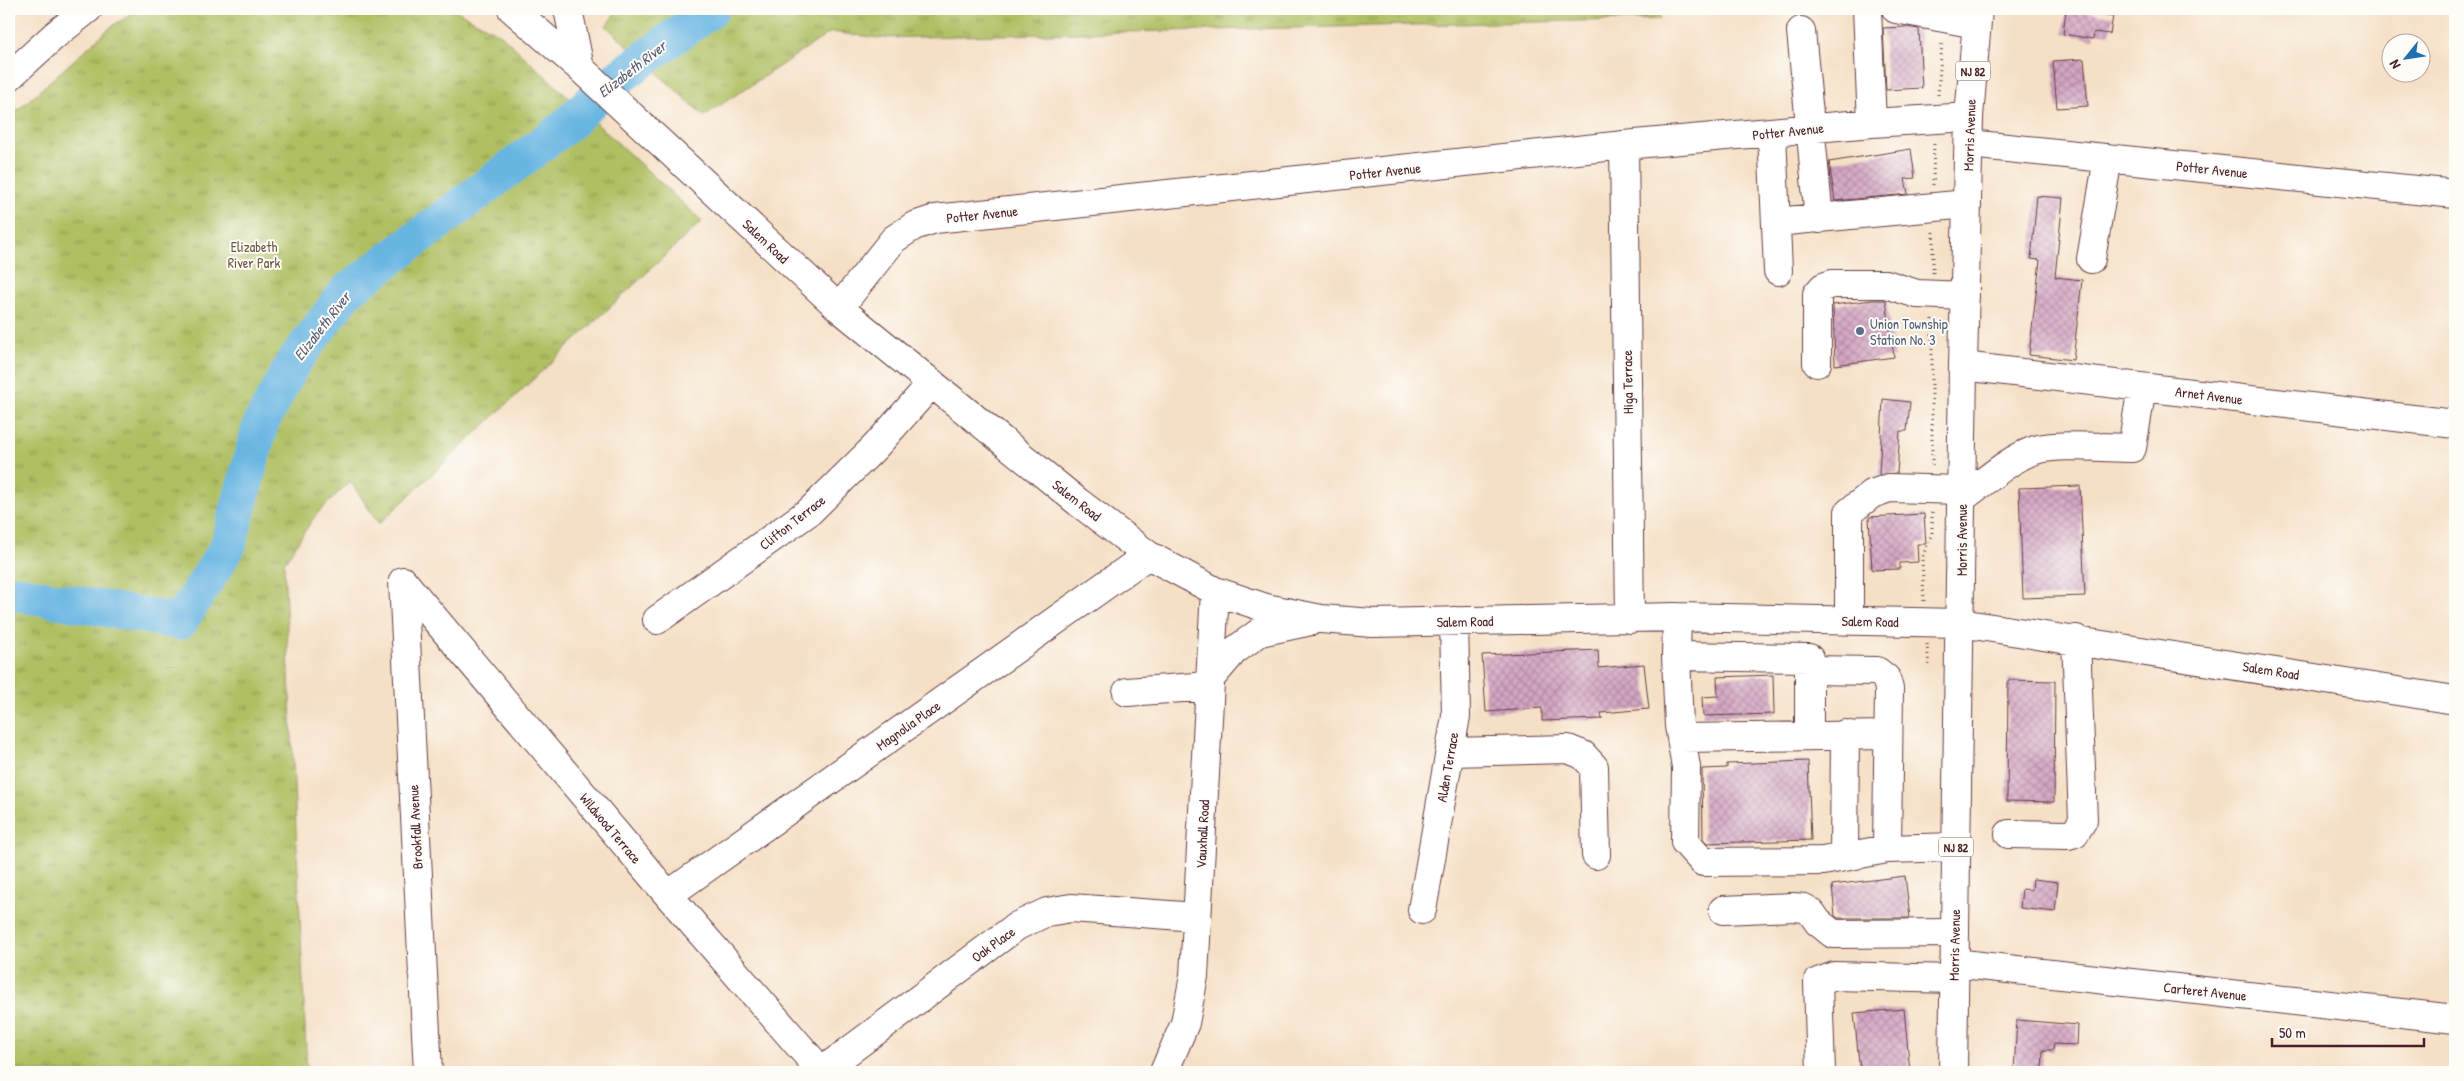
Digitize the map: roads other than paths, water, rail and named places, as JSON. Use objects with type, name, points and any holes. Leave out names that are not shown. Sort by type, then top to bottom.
[{"type":"street","points":[[9,77],[55,35],[88,9]]},
{"type":"street","points":[[568,9],[580,68]]},
{"type":"street","points":[[1867,9],[1872,123]]},
{"type":"street","points":[[1896,9],[1944,18],[1977,17]]},
{"type":"street","name":"Salem Road","points":[[517,10],[839,308],[1078,502],[1148,555],[1215,591],[1266,608],[1321,619],[1373,623],[1677,617],[1960,623],[2455,700]]},
{"type":"street","name":"Morris Avenue","points":[[1953,1072],[1963,366],[1969,116],[1977,17]]},
{"type":"street","points":[[1801,31],[1819,219]]},
{"type":"street","name":"Potter Avenue","points":[[839,308],[894,240],[914,226],[935,219],[1624,145],[1969,116]]},
{"type":"street","points":[[1772,133],[1778,271]]},
{"type":"street","name":"Potter Avenue","points":[[1969,144],[2455,194]]},
{"type":"street","name":"Higa Terrace","points":[[1624,145],[1630,619]]},
{"type":"street","points":[[2091,259],[2108,158]]},
{"type":"street","points":[[1776,222],[1967,204]]},
{"type":"street","points":[[1817,362],[1817,294],[1823,287],[1832,284],[1886,284],[1917,294],[1965,296]]},
{"type":"street","name":"Arnet Avenue","points":[[1963,366],[2455,424]]},
{"type":"street","name":"Clifton Terrace","points":[[657,620],[810,511],[875,447],[932,383]]},
{"type":"street","points":[[1849,620],[1849,512],[1872,494],[1889,488],[1932,489],[1961,495],[2019,457],[2036,450],[2055,448],[2132,448],[2142,388]]},
{"type":"street","name":"Magnolia Place","points":[[668,895],[1148,555]]},
{"type":"street","name":"Wildwood Terrace","points":[[403,581],[668,895],[822,1072]]},
{"type":"street","name":"Brookfall Avenue","points":[[403,581],[428,1072]]},
{"type":"street","name":"Vauxhall Road","points":[[1164,1072],[1185,1023],[1194,976],[1215,591]]},
{"type":"street","points":[[1677,617],[1676,656],[1681,738],[1686,767],[1685,842],[1703,862],[1823,860],[1886,849],[1956,847]]},
{"type":"street","points":[[1127,692],[1210,683],[1234,651],[1260,632],[1321,619]]},
{"type":"street","name":"Alden Terrace","points":[[1422,910],[1456,716],[1454,621]]},
{"type":"street","points":[[2009,834],[2068,835],[2075,833],[2083,820],[2076,640]]},
{"type":"street","points":[[1676,656],[1809,664],[1877,671],[1886,678],[1889,689],[1886,849]]},
{"type":"street","points":[[1809,664],[1809,735]]},
{"type":"street","points":[[1681,738],[1846,734],[1888,735]]},
{"type":"street","points":[[1844,856],[1846,734]]},
{"type":"street","points":[[1450,752],[1568,749],[1583,754],[1594,767],[1596,855]]},
{"type":"street","points":[[1723,910],[1793,906],[1804,908],[1833,934],[1955,933]]},
{"type":"street","name":"Oak Place","points":[[822,1072],[1016,926],[1047,912],[1071,908],[1197,917]]},
{"type":"street","name":"Carteret Avenue","points":[[1821,1072],[1818,982],[1835,976],[1954,971],[2455,1019]]},
{"type":"waterway","name":"Elizabeth River","points":[[9,592],[180,622],[228,546],[261,423],[293,363],[346,292],[566,126],[606,87],[712,9]]},
{"type":"place","name":"Union Township Station No. 3","points":[[1860,331]]},
{"type":"park label","name":"Elizabeth River Park","points":[[254,254]]}]
